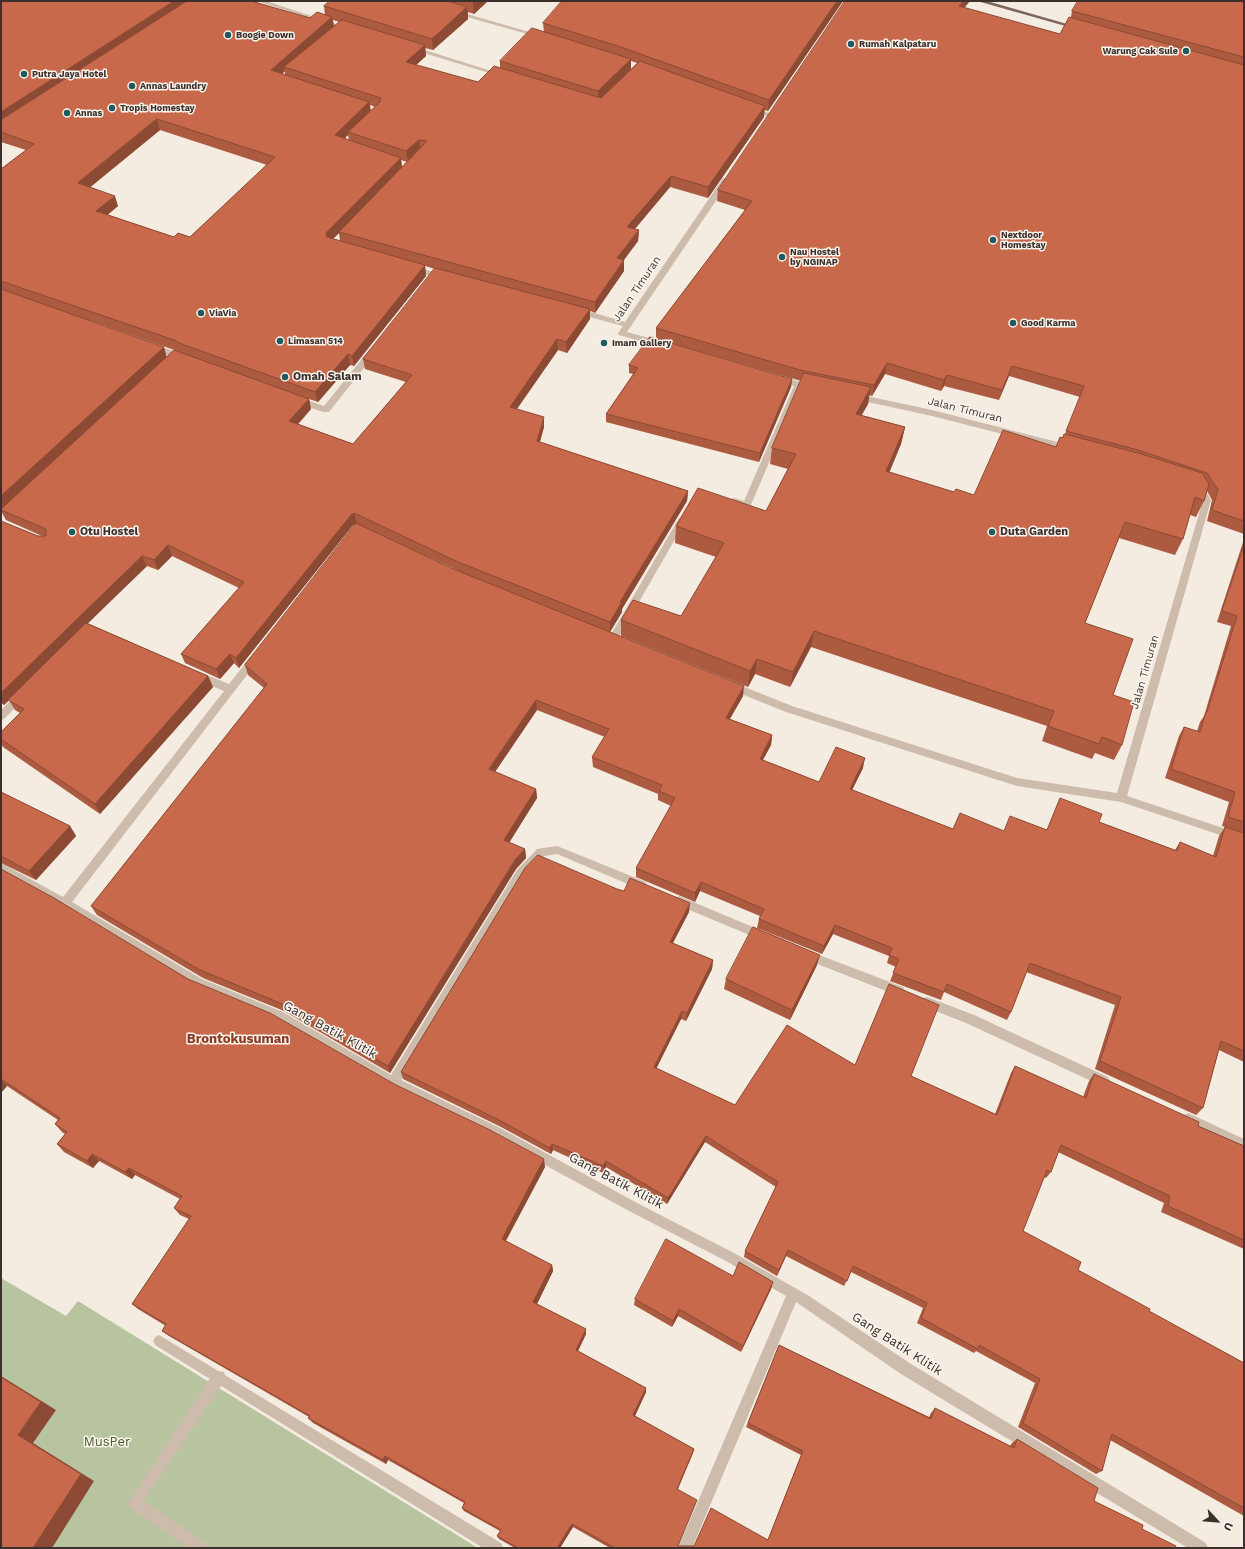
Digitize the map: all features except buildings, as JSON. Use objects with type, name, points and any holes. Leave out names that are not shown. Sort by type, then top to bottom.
[{"type":"main road","points":[[980,1],[1086,30]]},
{"type":"street","points":[[260,1],[339,29],[356,31]]},
{"type":"street","points":[[448,10],[544,38]]},
{"type":"street","points":[[537,36],[542,30]]},
{"type":"street","points":[[408,47],[510,78]]},
{"type":"street","points":[[740,105],[768,118],[774,109]]},
{"type":"street","name":"Jalan Timuran","points":[[668,346],[622,333],[732,170]]},
{"type":"street","points":[[405,265],[438,275],[428,280]]},
{"type":"street","points":[[572,310],[627,325]]},
{"type":"street","points":[[288,397],[326,410],[379,342]]},
{"type":"street","points":[[148,345],[174,358],[192,361]]},
{"type":"street","points":[[768,376],[820,390]]},
{"type":"street","points":[[727,499],[747,505],[798,385]]},
{"type":"street","name":"Jalan Timuran","points":[[850,396],[932,413],[1080,451]]},
{"type":"street","name":"Jalan Timuran","points":[[1121,798],[1207,500],[1198,486],[1190,483]]},
{"type":"street","points":[[613,639],[687,511]]},
{"type":"street","points":[[65,903],[259,652]]},
{"type":"street","points":[[188,671],[230,690]]},
{"type":"street","points":[[723,683],[789,709],[1017,782],[1121,798],[1244,839]]},
{"type":"street","points":[[1,716],[29,688]]},
{"type":"street","points":[[394,1081],[521,873],[541,852],[557,850],[652,889]]},
{"type":"street","name":"Gang Batik Klitik","points":[[1,868],[65,903],[198,983],[280,1016],[404,1088],[496,1132],[635,1208],[730,1257],[793,1294],[906,1368],[1201,1548]]},
{"type":"street","points":[[666,896],[773,941]]},
{"type":"street","points":[[794,950],[970,1019],[1113,1085]]},
{"type":"street","points":[[1180,1116],[1244,1145]]},
{"type":"street","points":[[685,1548],[793,1294]]},
{"type":"street","points":[[159,1340],[496,1548]]},
{"type":"street","points":[[201,1548],[135,1503],[219,1377]]},
{"type":"green space","name":"MusPer","points":[[1,1278],[66,1316],[78,1301],[478,1548],[1,1548]]},
{"type":"place","name":"Boogie Down","points":[[228,35]]},
{"type":"place","name":"Rumah Kalpataru","points":[[851,44]]},
{"type":"place","name":"Warung Cak Sule","points":[[1186,51]]},
{"type":"place","name":"Putra Jaya Hotel","points":[[24,74]]},
{"type":"place","name":"Annas Laundry","points":[[132,86]]},
{"type":"place","name":"Tropis Homestay","points":[[112,108]]},
{"type":"place","name":"Annas","points":[[67,113]]},
{"type":"place","name":"Nextdoor Homestay","points":[[993,240]]},
{"type":"place","name":"Nau Hostel by NGINAP","points":[[782,257]]},
{"type":"place","name":"ViaVia","points":[[201,313]]},
{"type":"place","name":"Good Karma","points":[[1013,323]]},
{"type":"place","name":"Limasan 514","points":[[280,341]]},
{"type":"place","name":"Imam Gallery","points":[[604,343]]},
{"type":"place","name":"Omah Salam","points":[[285,377]]},
{"type":"place","name":"Otu Hostel","points":[[72,532]]},
{"type":"place","name":"Duta Garden","points":[[992,532]]},
{"type":"district","name":"Brontokusuman","points":[[238,1039]]}]
